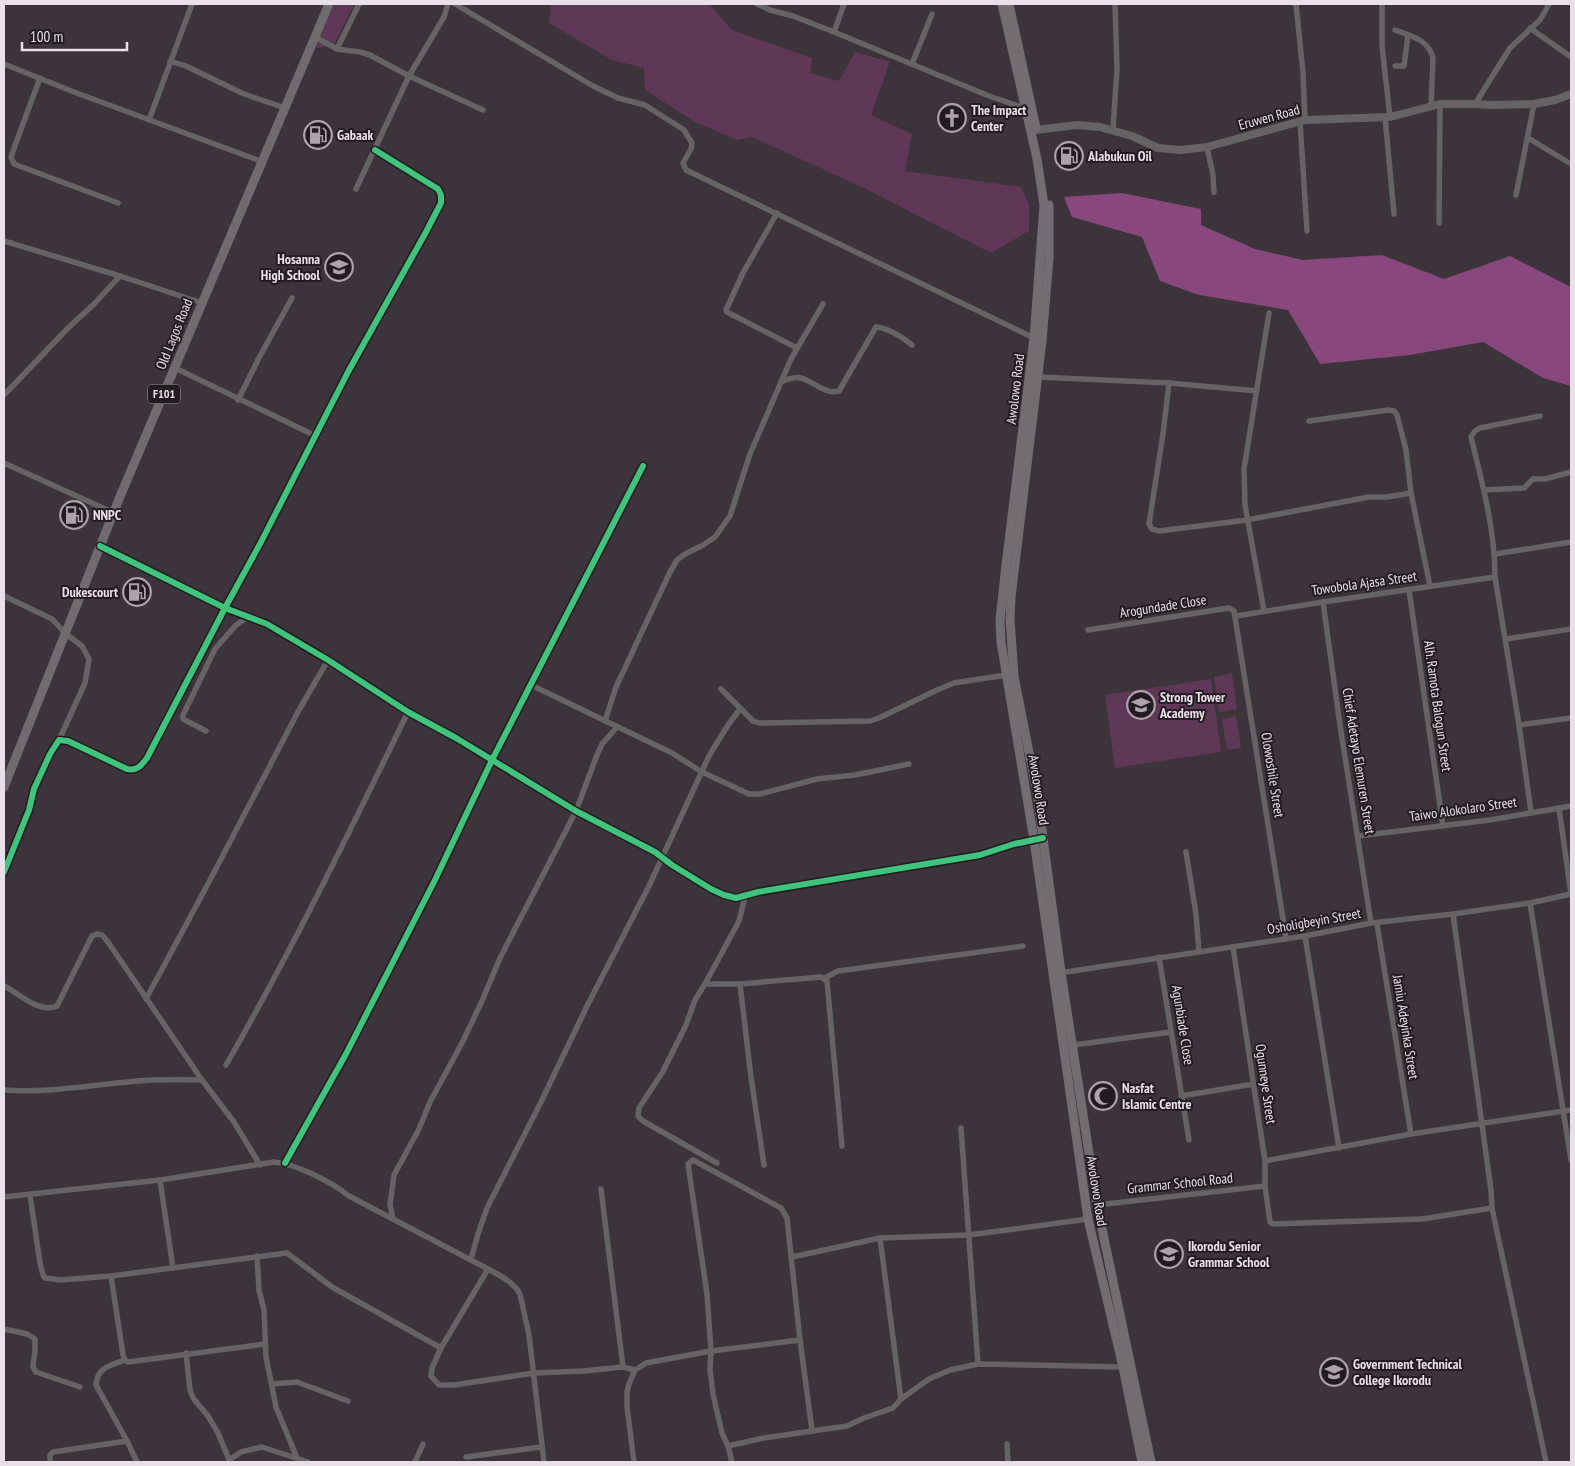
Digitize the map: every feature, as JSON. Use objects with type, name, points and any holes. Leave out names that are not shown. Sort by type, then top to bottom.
[{"type":"main road","name":"Old Lagos Road","points":[[4,787],[100,546],[329,4]]},
{"type":"main road","name":"Awolowo Road","points":[[1002,4],[1024,108],[1045,192]]},
{"type":"main road","name":"Awolowo Road","points":[[1009,4],[1036,130],[1047,205],[1049,258],[1038,377],[1027,455],[1010,619],[1014,676],[1038,793],[1038,839]]},
{"type":"main road","name":"Awolowo Road","points":[[1047,205],[1034,338],[1000,620],[1001,642],[1038,839],[1088,1219],[1123,1367],[1151,1462]]},
{"type":"main road","name":"Awolowo Road","points":[[1057,973],[1073,1045],[1097,1205],[1132,1395],[1142,1462]]},
{"type":"street","points":[[149,120],[192,4]]},
{"type":"street","points":[[337,49],[359,4]]},
{"type":"street","points":[[356,189],[409,76],[444,17],[448,4]]},
{"type":"street","points":[[455,4],[593,86],[618,98],[645,105],[684,130],[692,142],[691,149],[683,163],[686,170],[1034,338]]},
{"type":"street","points":[[757,4],[770,10],[793,16],[1024,108]]},
{"type":"street","points":[[834,32],[844,4]]},
{"type":"street","points":[[1112,129],[1117,69],[1115,4]]},
{"type":"street","points":[[1296,4],[1303,73],[1302,120],[1307,231]]},
{"type":"street","points":[[1382,4],[1382,46],[1394,214]]},
{"type":"street","points":[[1475,104],[1510,48],[1540,20],[1549,4]]},
{"type":"street","points":[[912,64],[932,14]]},
{"type":"street","points":[[1530,28],[1571,57]]},
{"type":"street","points":[[1395,30],[1424,42],[1432,51],[1431,106]]},
{"type":"street","points":[[1395,66],[1404,66],[1408,35]]},
{"type":"street","points":[[315,38],[337,49],[370,55],[409,76],[483,110]]},
{"type":"street","points":[[170,61],[186,66],[244,94],[285,108]]},
{"type":"street","points":[[4,64],[263,162]]},
{"type":"street","points":[[40,78],[13,151],[11,158],[14,164],[118,203]]},
{"type":"street","name":"Eruwen Road","points":[[1036,130],[1077,125],[1100,126],[1132,136],[1158,148],[1180,150],[1207,147],[1302,120],[1387,117],[1440,104],[1534,104],[1555,100],[1571,94]]},
{"type":"street","points":[[1439,223],[1440,104]]},
{"type":"street","points":[[1516,195],[1534,104]]},
{"type":"street","points":[[1528,138],[1571,164]]},
{"type":"street","points":[[1207,147],[1213,175],[1214,192]]},
{"type":"street","points":[[60,740],[68,741],[126,769],[138,768],[147,758],[348,372],[441,203],[441,195],[438,189],[375,150]]},
{"type":"street","points":[[777,213],[743,273],[726,310],[738,319],[797,348]]},
{"type":"street","points":[[4,241],[202,303]]},
{"type":"street","points":[[4,395],[120,276]]},
{"type":"street","points":[[238,400],[292,298]]},
{"type":"street","points":[[605,721],[616,687],[677,560],[716,537],[730,516],[750,454],[781,382],[797,348],[822,304]]},
{"type":"street","points":[[1264,611],[1247,520],[1244,469],[1269,314]]},
{"type":"street","points":[[781,382],[799,377],[827,390],[834,392],[839,390],[876,327],[898,335],[912,345]]},
{"type":"street","points":[[174,368],[316,436]]},
{"type":"street","points":[[1038,377],[1169,383],[1257,391]]},
{"type":"street","points":[[1169,383],[1149,524],[1152,529],[1159,531],[1247,520],[1347,500],[1411,494]]},
{"type":"street","points":[[1309,421],[1388,410],[1394,411],[1397,415],[1406,450],[1411,494],[1430,586]]},
{"type":"street","points":[[1531,812],[1506,638],[1495,577],[1495,554],[1484,490],[1472,437],[1475,431],[1480,428],[1540,416]]},
{"type":"street","points":[[4,463],[114,513]]},
{"type":"street","points":[[284,1163],[346,1054],[435,880],[492,760],[642,466]]},
{"type":"street","points":[[1484,490],[1524,488],[1533,478],[1545,479],[1571,472]]},
{"type":"street","points":[[1495,554],[1571,542]]},
{"type":"street","points":[[100,546],[225,608],[267,624],[328,660],[408,712],[456,738],[576,810],[630,838],[698,881],[724,895],[736,898],[745,897],[758,892],[980,855],[1038,839]]},
{"type":"street","name":"Towobola Ajasa Street","points":[[1236,616],[1495,577]]},
{"type":"street","name":"Alh. Ramota Balogun Street","points":[[1409,590],[1443,826]]},
{"type":"street","points":[[4,596],[52,619],[65,633],[82,646],[89,659],[85,683],[60,740],[50,754],[34,790],[29,810],[4,872]]},
{"type":"street","name":"Chief Adetayo Elemuren Street","points":[[1323,602],[1340,725],[1374,924]]},
{"type":"street","name":"Arogundade Close","points":[[1088,630],[1229,608],[1234,611],[1236,616]]},
{"type":"street","name":"Olowoshile Street","points":[[1236,616],[1286,938]]},
{"type":"street","points":[[206,731],[187,722],[183,719],[183,715],[215,649],[236,625],[248,617]]},
{"type":"street","points":[[1506,638],[1571,628]]},
{"type":"street","points":[[146,999],[299,710],[328,660]]},
{"type":"street","points":[[721,689],[753,722],[870,721],[954,683],[1006,675]]},
{"type":"street","points":[[530,685],[672,753],[702,772],[749,794],[760,794],[817,779],[855,775],[909,764]]},
{"type":"street","points":[[471,1259],[487,1208],[662,857],[710,756],[728,725],[740,709]]},
{"type":"street","points":[[226,1065],[266,996],[408,712]]},
{"type":"street","points":[[1519,725],[1571,718]]},
{"type":"street","points":[[393,1219],[390,1205],[394,1174],[462,1043],[500,958],[576,810],[602,744],[617,727]]},
{"type":"street","name":"Taiwo Alokolaro Street","points":[[1358,836],[1443,826],[1571,806]]},
{"type":"street","points":[[1559,808],[1571,894]]},
{"type":"street","points":[[1186,852],[1196,914],[1199,952]]},
{"type":"street","name":"Osholigbeyin Street","points":[[1057,973],[1374,924],[1530,903],[1571,894]]},
{"type":"street","points":[[717,1163],[643,1121],[638,1116],[639,1108],[662,1073],[686,1025],[695,1000],[739,921],[745,897]]},
{"type":"street","points":[[1530,903],[1571,1160]]},
{"type":"street","points":[[1453,914],[1492,1208],[1546,1462]]},
{"type":"street","name":"Jamiu Adeyinka Street","points":[[1374,924],[1410,1134]]},
{"type":"street","points":[[4,986],[37,1005],[53,1008],[57,1006],[92,936],[102,935],[202,1080],[234,1122],[260,1165]]},
{"type":"street","points":[[1305,936],[1339,1148]]},
{"type":"street","points":[[705,984],[740,984],[824,978],[838,970],[1023,946]]},
{"type":"street","name":"Ogunneye Street","points":[[1233,947],[1265,1161],[1265,1186],[1270,1222],[1272,1224],[1422,1219],[1492,1208]]},
{"type":"street","name":"Agunbiade Close","points":[[1159,958],[1189,1140]]},
{"type":"street","points":[[824,978],[827,981],[842,1146]]},
{"type":"street","points":[[740,984],[764,1165]]},
{"type":"street","points":[[1073,1045],[1171,1032]]},
{"type":"street","points":[[4,1090],[30,1092],[137,1081],[202,1080]]},
{"type":"street","points":[[1182,1096],[1254,1084]]},
{"type":"street","points":[[1265,1161],[1410,1134],[1571,1110]]},
{"type":"street","points":[[961,1128],[978,1364]]},
{"type":"street","points":[[732,1462],[722,1433],[713,1394],[707,1294],[688,1164],[693,1160],[781,1208],[787,1218],[812,1430]]},
{"type":"street","points":[[4,1197],[160,1180],[274,1162],[284,1163],[334,1184],[349,1196],[471,1259],[509,1281],[520,1294],[534,1373],[544,1462]]},
{"type":"street","points":[[160,1180],[173,1268]]},
{"type":"street","name":"Grammar School Road","points":[[1097,1205],[1265,1186]]},
{"type":"street","points":[[601,1188],[623,1367]]},
{"type":"street","points":[[30,1195],[40,1263],[45,1278],[61,1280],[111,1276],[287,1253],[332,1287],[441,1348]]},
{"type":"street","points":[[792,1257],[880,1238],[969,1235],[1088,1219]]},
{"type":"street","points":[[880,1238],[901,1399]]},
{"type":"street","points":[[257,1256],[259,1290],[264,1310],[265,1344],[276,1407],[297,1458]]},
{"type":"street","points":[[488,1269],[434,1363],[431,1376],[438,1385],[454,1385],[534,1373],[623,1367],[635,1370]]},
{"type":"street","points":[[111,1276],[125,1360]]},
{"type":"street","points":[[4,1329],[26,1334],[35,1339],[36,1350],[32,1367],[36,1372],[80,1387]]},
{"type":"street","points":[[634,1462],[627,1392],[628,1384],[635,1370],[646,1363],[711,1351],[800,1340]]},
{"type":"street","points":[[137,1462],[128,1441],[96,1385],[99,1372],[125,1360],[128,1362],[265,1344]]},
{"type":"street","points":[[186,1353],[190,1390],[193,1398],[212,1422],[230,1461],[241,1452],[258,1447],[308,1462]]},
{"type":"street","points":[[728,1446],[764,1438],[847,1426],[873,1414],[886,1412],[893,1408],[901,1399],[929,1379],[950,1370],[978,1364],[1123,1367]]},
{"type":"street","points":[[272,1384],[297,1382],[348,1401]]},
{"type":"street","points":[[50,1462],[50,1455],[53,1452],[128,1441]]},
{"type":"street","points":[[415,1462],[422,1444]]},
{"type":"street","points":[[1007,1444],[1008,1462]]},
{"type":"street","points":[[466,1457],[541,1447]]},
{"type":"shaded area","points":[[334,4],[354,4],[334,45],[316,48]]},
{"type":"shaded area","points":[[546,4],[709,4],[732,30],[812,58],[810,73],[839,81],[855,52],[890,62],[871,115],[912,134],[905,171],[1021,187],[1029,204],[1029,231],[991,253],[864,188],[752,137],[737,140],[695,122],[645,90],[644,68],[612,60],[549,23],[551,6]]},
{"type":"shaded area","points":[[1122,193],[1201,209],[1201,225],[1255,249],[1303,260],[1382,255],[1444,279],[1510,256],[1571,287],[1571,386],[1543,378],[1483,342],[1410,355],[1320,364],[1288,310],[1199,295],[1160,281],[1142,237],[1072,217],[1064,197]]},
{"type":"shaded area","points":[[1232,673],[1237,709],[1219,712],[1214,677]]},
{"type":"shaded area","points":[[1211,679],[1221,752],[1115,768],[1105,695]]},
{"type":"shaded area","points":[[1236,716],[1241,748],[1227,750],[1222,719]]},
{"type":"cycle path","points":[[4,872],[29,810],[34,789],[50,754],[59,740],[68,741],[127,769],[138,767],[147,758],[348,372],[441,203],[441,195],[438,189],[375,150]]},
{"type":"cycle path","points":[[285,1163],[346,1054],[435,880],[492,760],[643,466]]},
{"type":"cycle path","points":[[100,546],[225,608],[267,624],[328,660],[408,712],[456,738],[576,811],[655,852],[672,865],[724,895],[736,898],[758,892],[980,855],[1014,844],[1043,838]]},
{"type":"place","name":"The Impact Center","points":[[952,118]]},
{"type":"place","name":"Gabaak","points":[[318,135]]},
{"type":"place","name":"Alabukun Oil","points":[[1069,156]]},
{"type":"place","name":"Hosanna High School","points":[[339,267]]},
{"type":"place","name":"NNPC","points":[[74,515]]},
{"type":"place","name":"Dukescourt","points":[[137,592]]},
{"type":"place","name":"Strong Tower Academy","points":[[1141,705]]},
{"type":"place","name":"Nasfat Islamic Centre","points":[[1103,1096]]},
{"type":"place","name":"Ikorodu Senior Grammar School","points":[[1169,1254]]},
{"type":"place","name":"Government Technical College Ikorodu","points":[[1334,1372]]}]
